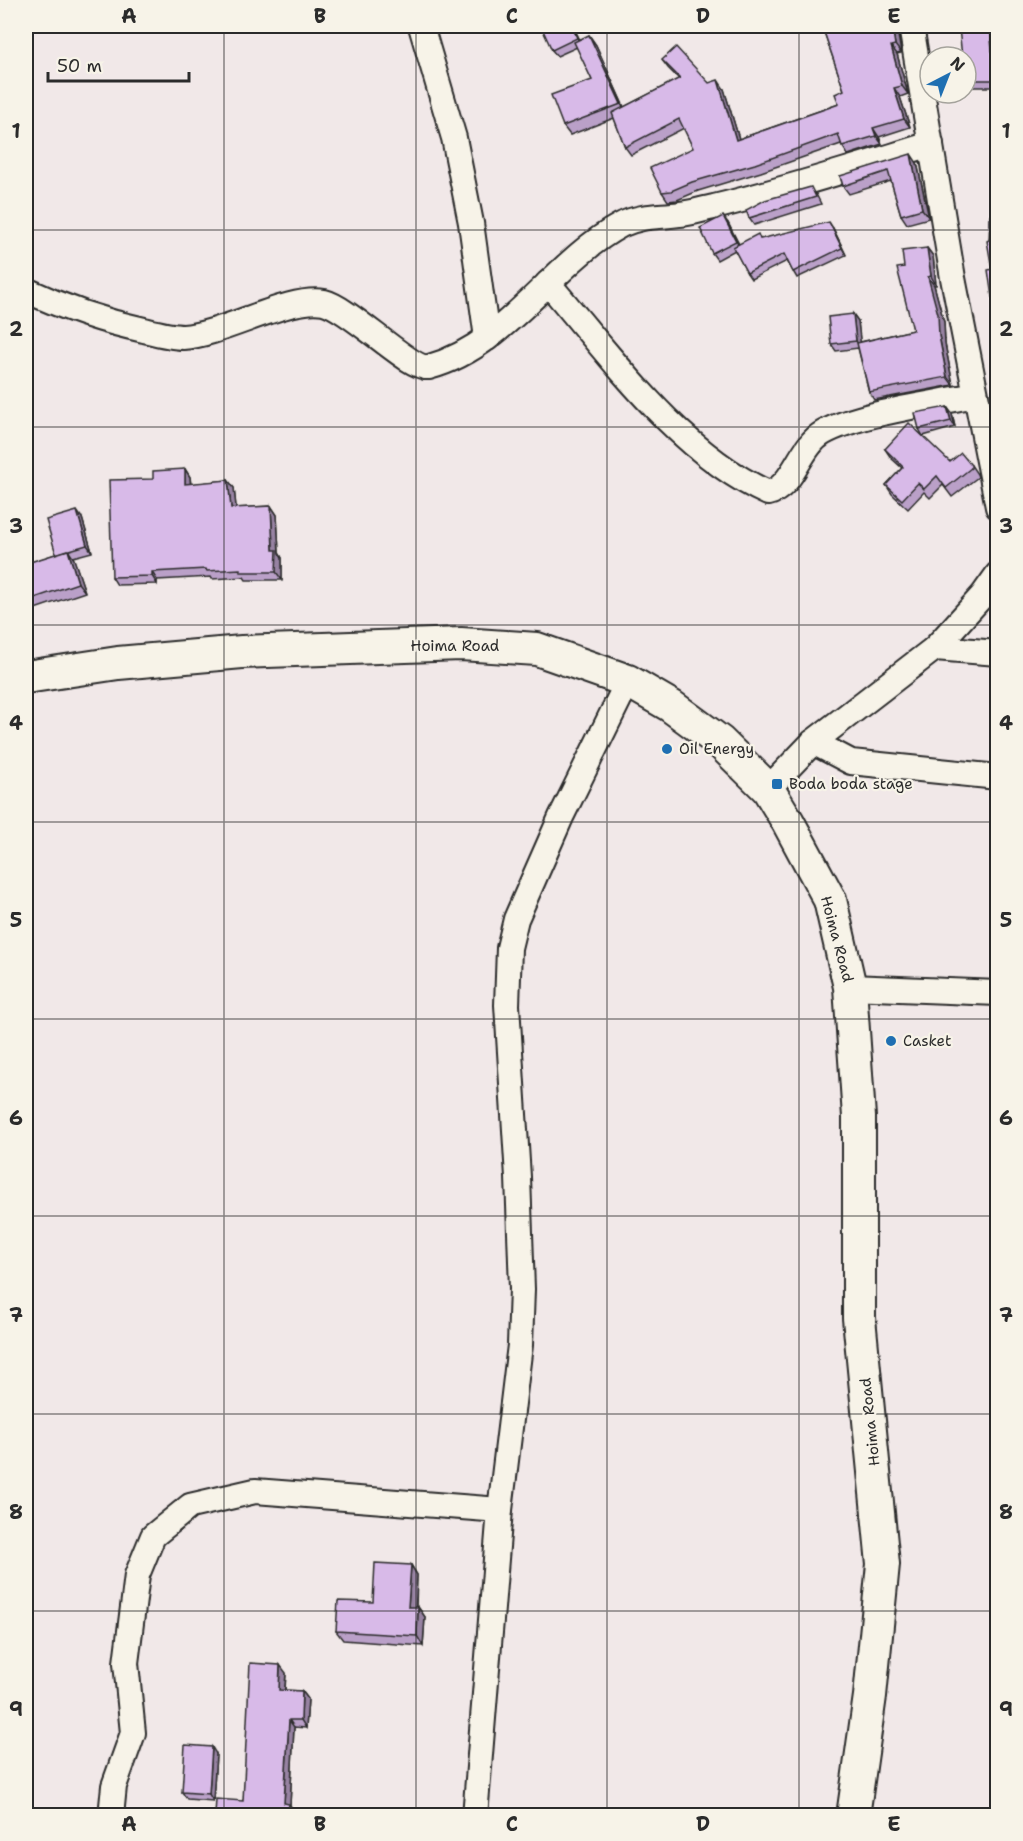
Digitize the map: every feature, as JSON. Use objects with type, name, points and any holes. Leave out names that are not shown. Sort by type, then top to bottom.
[{"type":"main road","name":"Hoima Road","points":[[26,677],[118,663],[242,652],[461,644],[537,650],[628,681],[671,706],[720,742],[768,789],[789,822],[830,900],[849,987],[859,1117],[860,1318],[883,1564],[870,1696],[853,1815]]},
{"type":"street","points":[[421,26],[454,138],[471,223],[487,338]]},
{"type":"street","points":[[911,26],[975,395],[998,507]]},
{"type":"street","points":[[26,290],[70,310],[103,320],[184,337],[222,328],[295,305],[323,302],[334,306],[411,361],[425,367],[470,349],[487,338],[548,283],[613,230],[633,220],[683,214],[743,200],[931,144]]},
{"type":"street","points":[[548,283],[649,403],[716,460],[750,484],[768,493],[780,488],[801,456],[822,434],[852,422],[975,395]]},
{"type":"street","points":[[768,789],[813,742],[935,648],[983,595],[998,574]]},
{"type":"street","points":[[935,648],[998,653]]},
{"type":"street","points":[[475,1815],[500,1510],[518,1377],[522,1289],[507,1005],[509,948],[516,919],[561,817],[628,681]]},
{"type":"street","points":[[813,742],[851,762],[998,777]]},
{"type":"street","points":[[849,987],[998,993]]},
{"type":"street","points":[[111,1815],[114,1786],[133,1733],[126,1663],[137,1575],[153,1536],[190,1506],[255,1491],[500,1510]]},
{"type":"building","points":[[541,26],[572,26],[577,38],[552,50]]},
{"type":"building","points":[[822,26],[892,26],[895,45],[891,46],[902,86],[894,88],[904,119],[873,128],[876,136],[842,146],[838,134],[755,164],[662,192],[650,168],[693,148],[679,119],[625,147],[612,113],[680,78],[662,60],[676,47],[709,83],[718,80],[736,140],[839,104],[835,94],[844,90]]},
{"type":"building","points":[[961,26],[990,26],[992,51],[998,51],[998,80],[978,80],[978,45],[961,45],[959,28]]},
{"type":"building","points":[[589,35],[621,104],[563,126],[551,95],[592,80],[574,42]]},
{"type":"building","points":[[911,154],[922,209],[901,215],[888,171],[843,186],[840,176]]},
{"type":"building","points":[[811,187],[816,197],[749,218],[746,210],[765,200]]},
{"type":"building","points":[[723,216],[736,241],[712,253],[700,228]]},
{"type":"building","points":[[990,216],[998,216],[998,297],[992,297],[988,270],[992,269],[987,241],[989,240]]},
{"type":"building","points":[[829,222],[842,248],[793,272],[784,254],[747,273],[733,247],[758,234],[760,239]]},
{"type":"building","points":[[927,248],[931,276],[928,277],[938,314],[939,336],[947,377],[869,392],[857,343],[913,330],[897,268],[904,267],[902,251]]},
{"type":"building","points":[[853,314],[856,341],[831,344],[828,317]]},
{"type":"building","points":[[947,407],[951,421],[919,429],[915,413]]},
{"type":"building","points":[[909,423],[950,462],[961,453],[971,468],[946,488],[937,476],[924,489],[918,483],[902,500],[886,485],[903,467],[885,449]]},
{"type":"building","points":[[185,469],[185,484],[228,480],[231,508],[271,506],[273,550],[277,550],[276,572],[240,572],[240,569],[207,571],[206,569],[152,572],[152,576],[112,577],[109,480],[153,479],[153,471]]},
{"type":"building","points":[[77,511],[87,545],[56,554],[46,520]]},
{"type":"building","points":[[68,550],[78,583],[26,601],[26,560],[27,563]]},
{"type":"building","points":[[375,1563],[411,1565],[408,1607],[418,1607],[417,1636],[336,1631],[338,1601],[373,1602]]},
{"type":"building","points":[[250,1663],[280,1665],[279,1690],[302,1691],[301,1720],[289,1720],[284,1803],[289,1804],[288,1815],[215,1815],[216,1799],[243,1801]]},
{"type":"building","points":[[185,1745],[212,1747],[209,1794],[182,1792]]},
{"type":"place","name":"Oil Energy","points":[[667,749]]},
{"type":"place","name":"Boda boda stage","points":[[777,784]]},
{"type":"place","name":"Casket","points":[[891,1041]]}]
